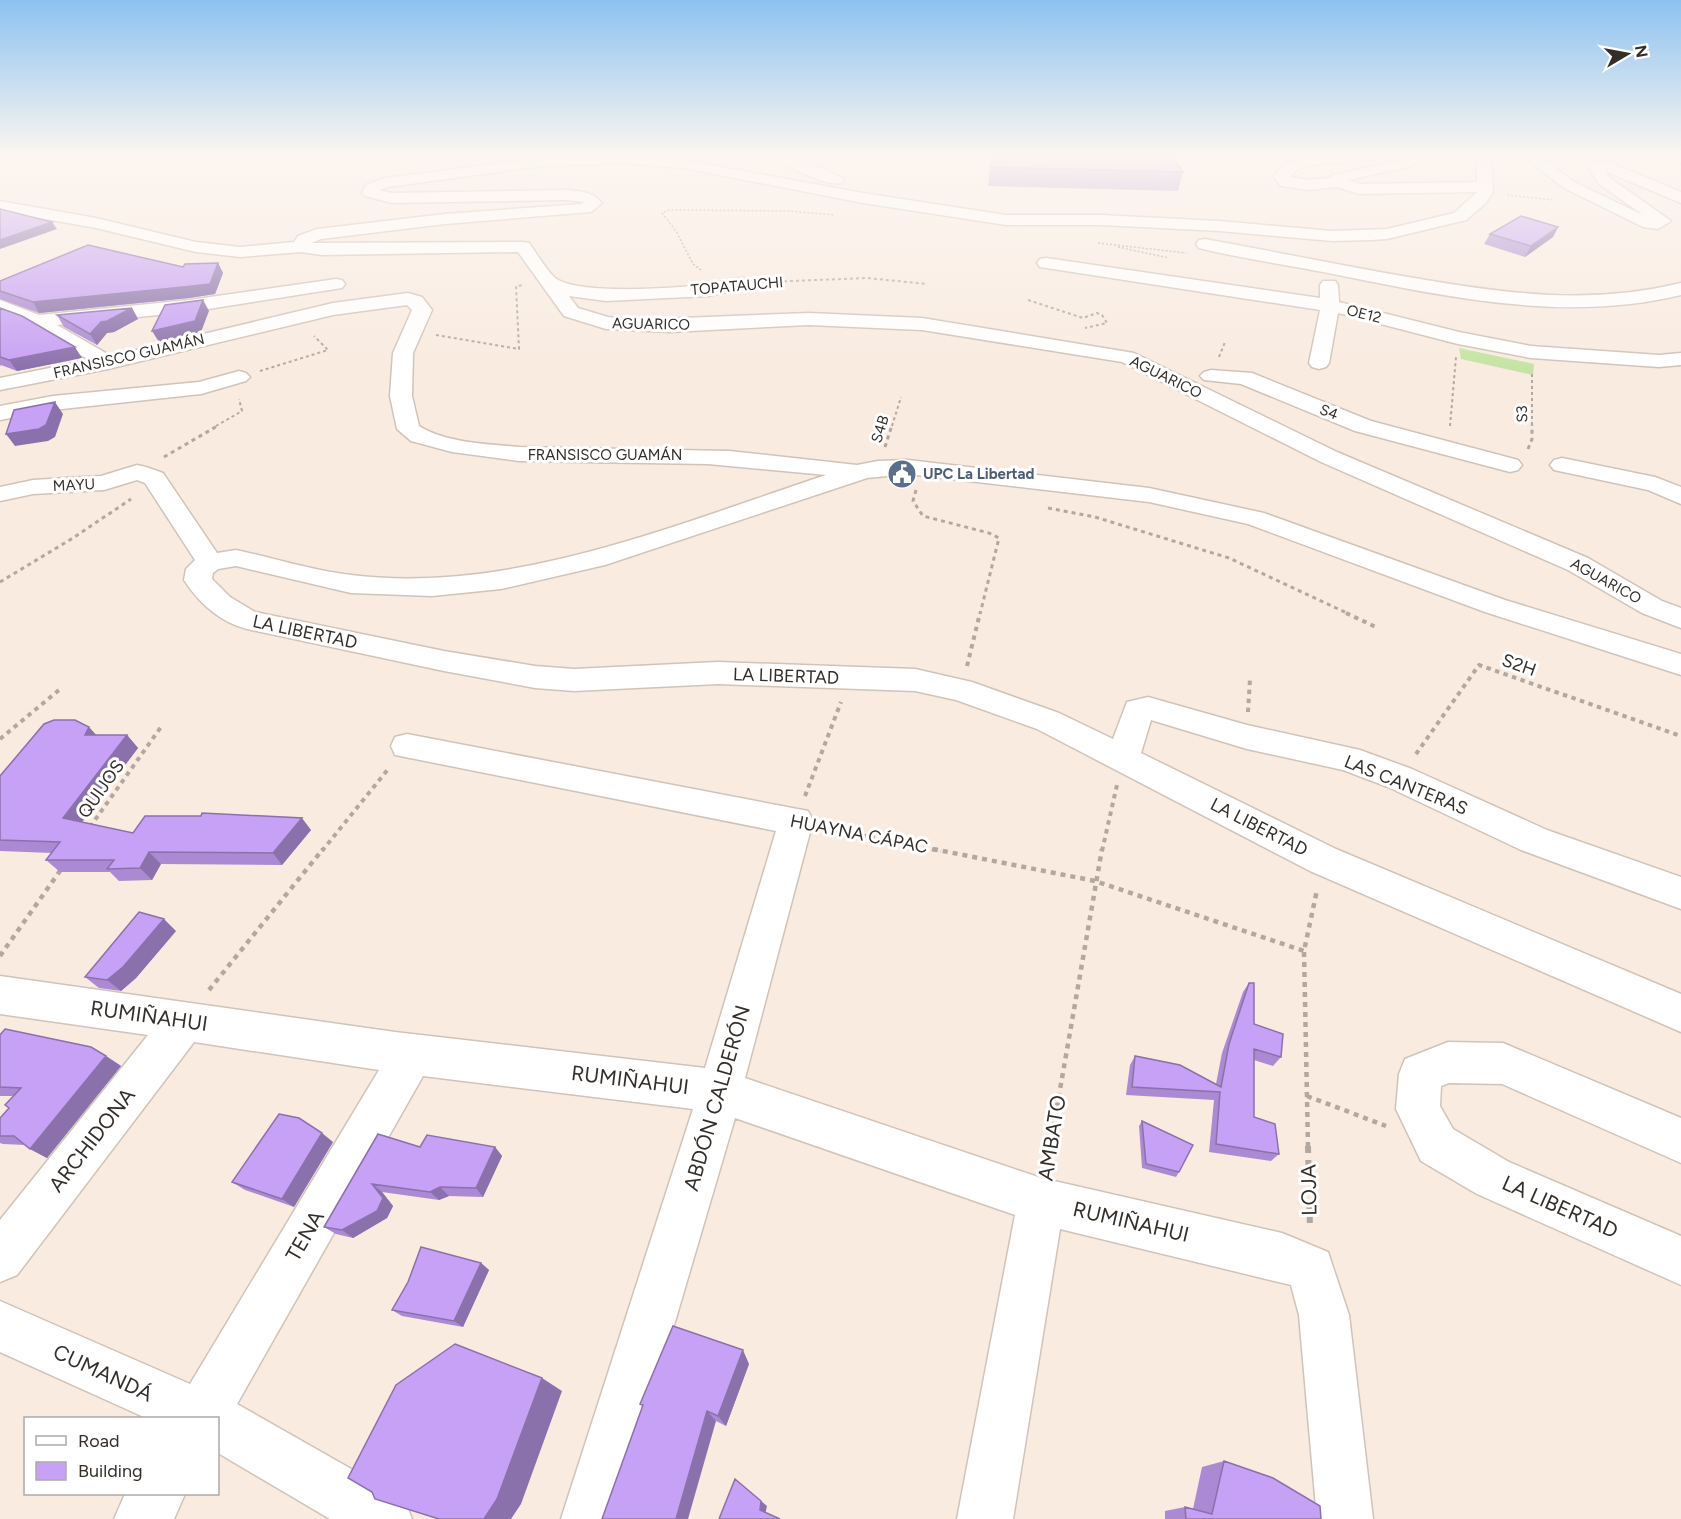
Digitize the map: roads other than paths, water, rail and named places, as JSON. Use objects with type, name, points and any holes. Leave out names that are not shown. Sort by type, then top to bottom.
[{"type":"street","points":[[112,227],[196,248],[240,252],[300,247],[304,240],[317,234],[377,227]]},
{"type":"street","points":[[1066,227],[1171,239],[1461,292],[1535,301],[1635,301],[1681,289]]},
{"type":"street","points":[[1230,227],[1332,236],[1387,234],[1418,227]]},
{"type":"street","name":"AGUARICO","points":[[300,247],[322,250],[523,247],[571,312],[606,323],[670,326],[809,319],[922,324],[1119,355],[1329,457],[1578,564],[1652,607],[1681,619]]},
{"type":"street","name":"OE12","points":[[1046,263],[1277,296],[1330,306],[1458,338],[1531,352],[1659,361],[1681,359]]},
{"type":"street","points":[[1319,363],[1330,306],[1329,269]]},
{"type":"street","name":"TOPATAUCHI","points":[[549,282],[578,293],[606,295],[708,290],[744,283]]},
{"type":"street","points":[[38,321],[189,306],[336,284]]},
{"type":"street","name":"FRANSISCO GUAMÁN","points":[[0,384],[108,363],[333,309],[400,299],[416,301],[423,310],[403,353],[401,396],[408,429],[419,436],[533,457],[686,456],[757,459],[869,470]]},
{"type":"street","points":[[0,306],[38,321],[108,363]]},
{"type":"street","name":"S4","points":[[1211,376],[1244,378],[1363,426],[1510,465]]},
{"type":"street","points":[[0,413],[64,402],[201,388],[239,377]]},
{"type":"street","points":[[1562,465],[1655,484],[1681,497]]},
{"type":"street","points":[[210,562],[224,558],[248,560],[351,584],[432,587],[501,580],[596,559],[869,470],[908,467],[1149,495],[1254,518],[1495,606],[1681,665]]},
{"type":"street","name":"MAYU","points":[[0,494],[33,487],[104,483],[137,472],[154,478],[210,562]]},
{"type":"street","name":"LA LIBERTAD","points":[[210,562],[200,569],[198,580],[208,595],[224,608],[248,620],[444,661],[535,677],[574,680],[718,673],[915,680],[961,690],[1048,721],[1323,860],[1681,1013]]},
{"type":"street","name":"LAS CANTERAS","points":[[1123,758],[1138,710],[1148,708],[1247,737],[1348,759],[1400,778],[1534,840],[1681,893]]},
{"type":"street","name":"HUAYNA CÁPAC","points":[[406,746],[795,821]]},
{"type":"street","name":"ABDÓN CALDERÓN","points":[[589,1519],[720,1091],[795,821]]},
{"type":"street","name":"RUMIÑAHUI","points":[[0,995],[412,1054],[720,1091],[1041,1201],[1282,1257],[1311,1269],[1324,1315],[1345,1519]]},
{"type":"street","name":"ARCHIDONA","points":[[0,1258],[184,1022]]},
{"type":"street","name":"TENA","points":[[207,1417],[412,1054]]},
{"type":"street","name":"LA LIBERTAD","points":[[1681,1141],[1503,1064],[1448,1062],[1420,1074],[1418,1109],[1437,1145],[1493,1178],[1681,1261]]},
{"type":"street","name":"AMBATO","points":[[985,1519],[1041,1201]]},
{"type":"street","name":"CUMANDÁ","points":[[0,1326],[202,1417]]},
{"type":"street","name":"CUMANDÁ","points":[[219,1426],[384,1519]]},
{"type":"street","points":[[142,1519],[156,1495]]},
{"type":"place","name":"UPC La Libertad","points":[[902,474]]}]
